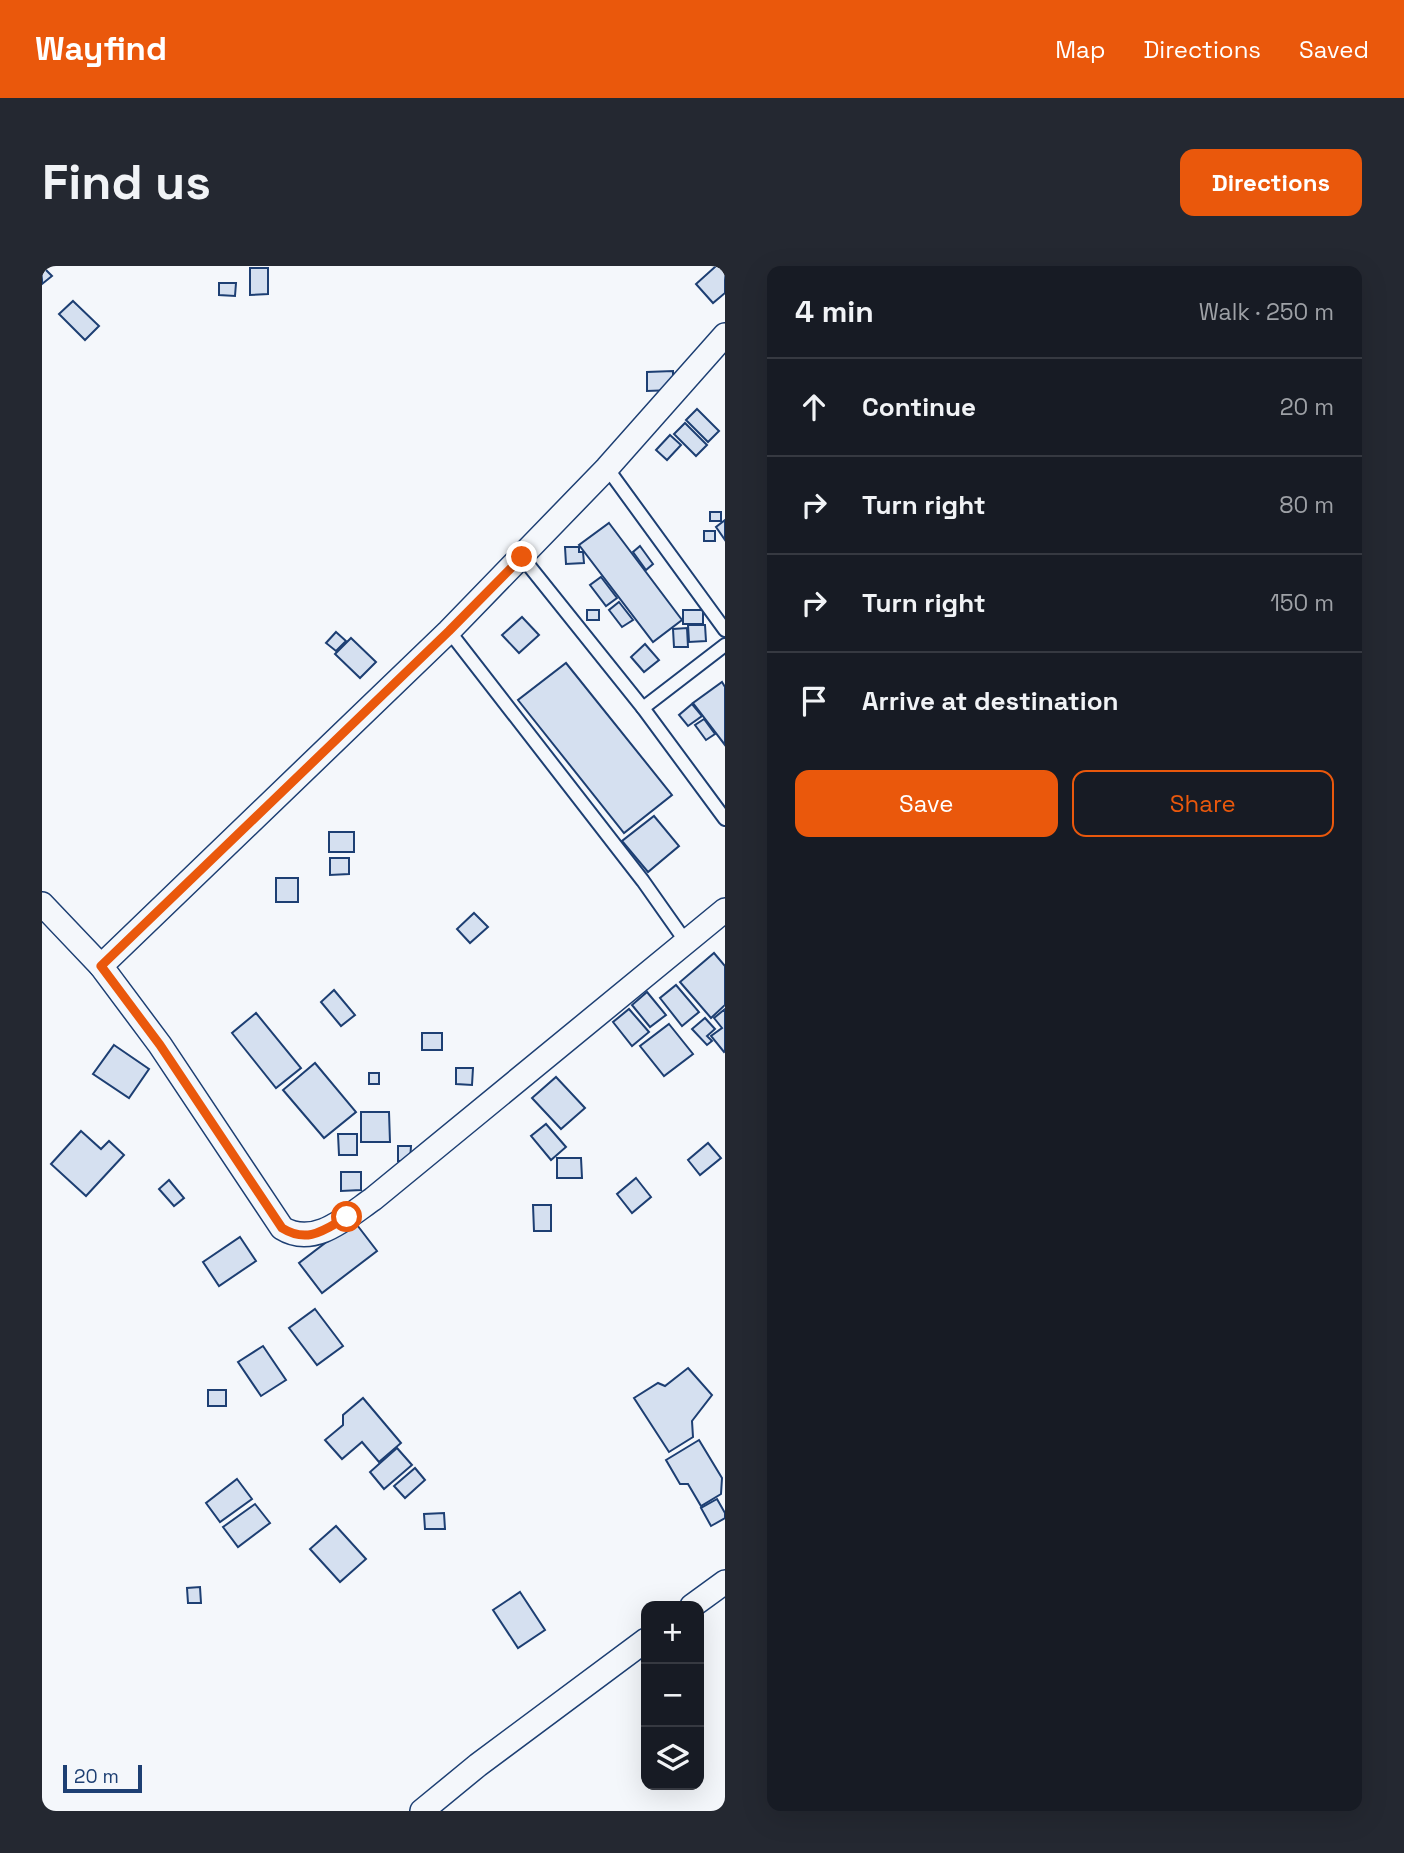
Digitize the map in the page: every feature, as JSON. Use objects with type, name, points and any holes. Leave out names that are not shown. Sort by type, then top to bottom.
[{"type":"street","points":[[101,966],[449,631],[607,468],[725,335]]},
{"type":"street","points":[[42,904],[101,966],[160,1045],[282,1228],[293,1235],[303,1236],[332,1226],[373,1199],[725,910]]},
{"type":"street","points":[[699,1601],[725,1583]]},
{"type":"street","points":[[422,1811],[641,1644]]},
{"type":"lane","points":[[607,468],[725,630]]},
{"type":"lane","points":[[522,557],[643,708],[725,819]]},
{"type":"lane","points":[[449,631],[643,881],[686,942]]},
{"type":"lane","points":[[643,708],[725,645]]},
{"type":"building","points":[[42,266],[52,276],[42,284]]},
{"type":"building","points":[[716,266],[725,266],[725,293],[713,303],[696,284]]},
{"type":"building","points":[[250,268],[268,268],[268,294],[250,295]]},
{"type":"building","points":[[219,283],[236,283],[235,296],[219,295]]},
{"type":"building","points":[[73,301],[99,326],[85,340],[59,314]]},
{"type":"building","points":[[673,371],[673,390],[647,391],[647,372]]},
{"type":"building","points":[[697,409],[719,431],[708,442],[686,420]]},
{"type":"building","points":[[685,423],[707,445],[696,456],[674,434]]},
{"type":"building","points":[[670,435],[681,445],[667,460],[656,450]]},
{"type":"building","points":[[710,512],[721,512],[721,521],[710,521]]},
{"type":"building","points":[[725,520],[725,540],[716,527]]},
{"type":"building","points":[[609,523],[682,620],[653,642],[579,545]]},
{"type":"building","points":[[704,531],[715,531],[715,541],[704,541]]},
{"type":"building","points":[[640,546],[653,564],[646,570],[633,552]]},
{"type":"building","points":[[565,547],[579,547],[579,552],[583,552],[584,563],[566,564]]},
{"type":"building","points":[[601,577],[617,598],[606,606],[590,585]]},
{"type":"building","points":[[619,602],[633,620],[622,627],[609,610]]},
{"type":"building","points":[[587,610],[599,610],[599,620],[587,620]]},
{"type":"building","points":[[683,610],[703,610],[703,624],[683,624]]},
{"type":"building","points":[[522,617],[539,635],[519,653],[502,635]]},
{"type":"building","points":[[688,625],[705,625],[706,641],[689,642]]},
{"type":"building","points":[[687,628],[688,647],[674,647],[673,629]]},
{"type":"building","points":[[336,632],[346,641],[336,651],[326,643]]},
{"type":"building","points":[[351,638],[376,662],[360,678],[335,654]]},
{"type":"building","points":[[645,644],[659,660],[644,672],[631,657]]},
{"type":"building","points":[[566,663],[672,795],[624,833],[518,700]]},
{"type":"building","points":[[722,682],[725,687],[725,745],[693,703]]},
{"type":"building","points":[[692,704],[702,716],[688,726],[679,715]]},
{"type":"building","points":[[704,719],[715,734],[706,740],[695,725]]},
{"type":"building","points":[[654,816],[679,846],[648,872],[622,841]]},
{"type":"building","points":[[329,832],[354,832],[354,852],[329,852]]},
{"type":"building","points":[[330,858],[349,858],[349,874],[330,875]]},
{"type":"building","points":[[276,878],[298,878],[298,902],[276,902]]},
{"type":"building","points":[[474,913],[488,927],[470,943],[457,929]]},
{"type":"building","points":[[714,953],[725,966],[725,1005],[711,1018],[680,982]]},
{"type":"building","points":[[676,985],[699,1012],[682,1026],[660,998]]},
{"type":"building","points":[[334,990],[355,1015],[341,1026],[321,1002]]},
{"type":"building","points":[[647,992],[666,1015],[650,1027],[632,1005]]},
{"type":"building","points":[[629,1009],[649,1032],[632,1046],[613,1022]]},
{"type":"building","points":[[725,1009],[724,1052],[711,1036],[722,1028],[714,1018]]},
{"type":"building","points":[[256,1013],[301,1068],[276,1088],[232,1033]]},
{"type":"building","points":[[705,1018],[715,1029],[707,1036],[712,1041],[707,1045],[692,1029]]},
{"type":"building","points":[[669,1024],[693,1054],[664,1076],[640,1046]]},
{"type":"building","points":[[422,1033],[442,1033],[442,1050],[422,1050]]},
{"type":"building","points":[[114,1045],[149,1069],[129,1098],[93,1074]]},
{"type":"building","points":[[315,1063],[356,1112],[324,1138],[283,1090]]},
{"type":"building","points":[[456,1068],[473,1068],[472,1085],[456,1084]]},
{"type":"building","points":[[369,1073],[379,1073],[379,1084],[369,1084]]},
{"type":"building","points":[[556,1077],[585,1108],[561,1129],[532,1098]]},
{"type":"building","points":[[361,1112],[389,1112],[390,1142],[361,1142]]},
{"type":"building","points":[[546,1124],[566,1147],[551,1160],[531,1136]]},
{"type":"building","points":[[81,1131],[101,1149],[109,1141],[124,1155],[86,1196],[51,1164]]},
{"type":"building","points":[[338,1134],[357,1134],[357,1155],[339,1155]]},
{"type":"building","points":[[708,1143],[721,1158],[700,1175],[688,1160]]},
{"type":"building","points":[[398,1146],[411,1146],[410,1161],[398,1161]]},
{"type":"building","points":[[557,1158],[581,1158],[582,1178],[557,1178]]},
{"type":"building","points":[[341,1172],[361,1172],[361,1190],[341,1191]]},
{"type":"building","points":[[636,1178],[651,1197],[632,1213],[617,1194]]},
{"type":"building","points":[[169,1180],[184,1198],[174,1206],[159,1189]]},
{"type":"building","points":[[533,1205],[551,1205],[551,1231],[534,1231]]},
{"type":"building","points":[[354,1221],[377,1251],[322,1293],[299,1263]]},
{"type":"building","points":[[240,1237],[256,1261],[219,1286],[203,1262]]},
{"type":"building","points":[[315,1309],[343,1346],[317,1365],[289,1328]]},
{"type":"building","points":[[263,1346],[286,1380],[261,1396],[238,1362]]},
{"type":"building","points":[[688,1368],[712,1395],[692,1421],[693,1437],[669,1452],[634,1398],[658,1383],[665,1386]]},
{"type":"building","points":[[208,1390],[226,1390],[226,1406],[208,1406]]},
{"type":"building","points":[[363,1398],[401,1443],[379,1462],[362,1442],[342,1459],[325,1440],[343,1425],[343,1415]]},
{"type":"building","points":[[699,1440],[722,1478],[721,1494],[701,1506],[688,1484],[680,1484],[666,1460]]},
{"type":"building","points":[[397,1448],[412,1465],[384,1489],[370,1472]]},
{"type":"building","points":[[415,1468],[425,1480],[405,1498],[394,1486]]},
{"type":"building","points":[[237,1479],[252,1499],[220,1522],[206,1503]]},
{"type":"building","points":[[717,1499],[725,1518],[711,1526],[701,1508]]},
{"type":"building","points":[[255,1504],[270,1523],[238,1547],[223,1527]]},
{"type":"building","points":[[444,1513],[445,1529],[425,1529],[424,1514]]},
{"type":"building","points":[[336,1526],[366,1559],[340,1582],[310,1549]]},
{"type":"building","points":[[200,1587],[201,1603],[188,1603],[187,1588]]},
{"type":"building","points":[[520,1592],[545,1630],[518,1648],[493,1610]]},
{"type":"route","points":[[347,1217],[315,1234],[293,1235],[282,1228],[160,1045],[101,966],[449,631],[522,557]]}]
